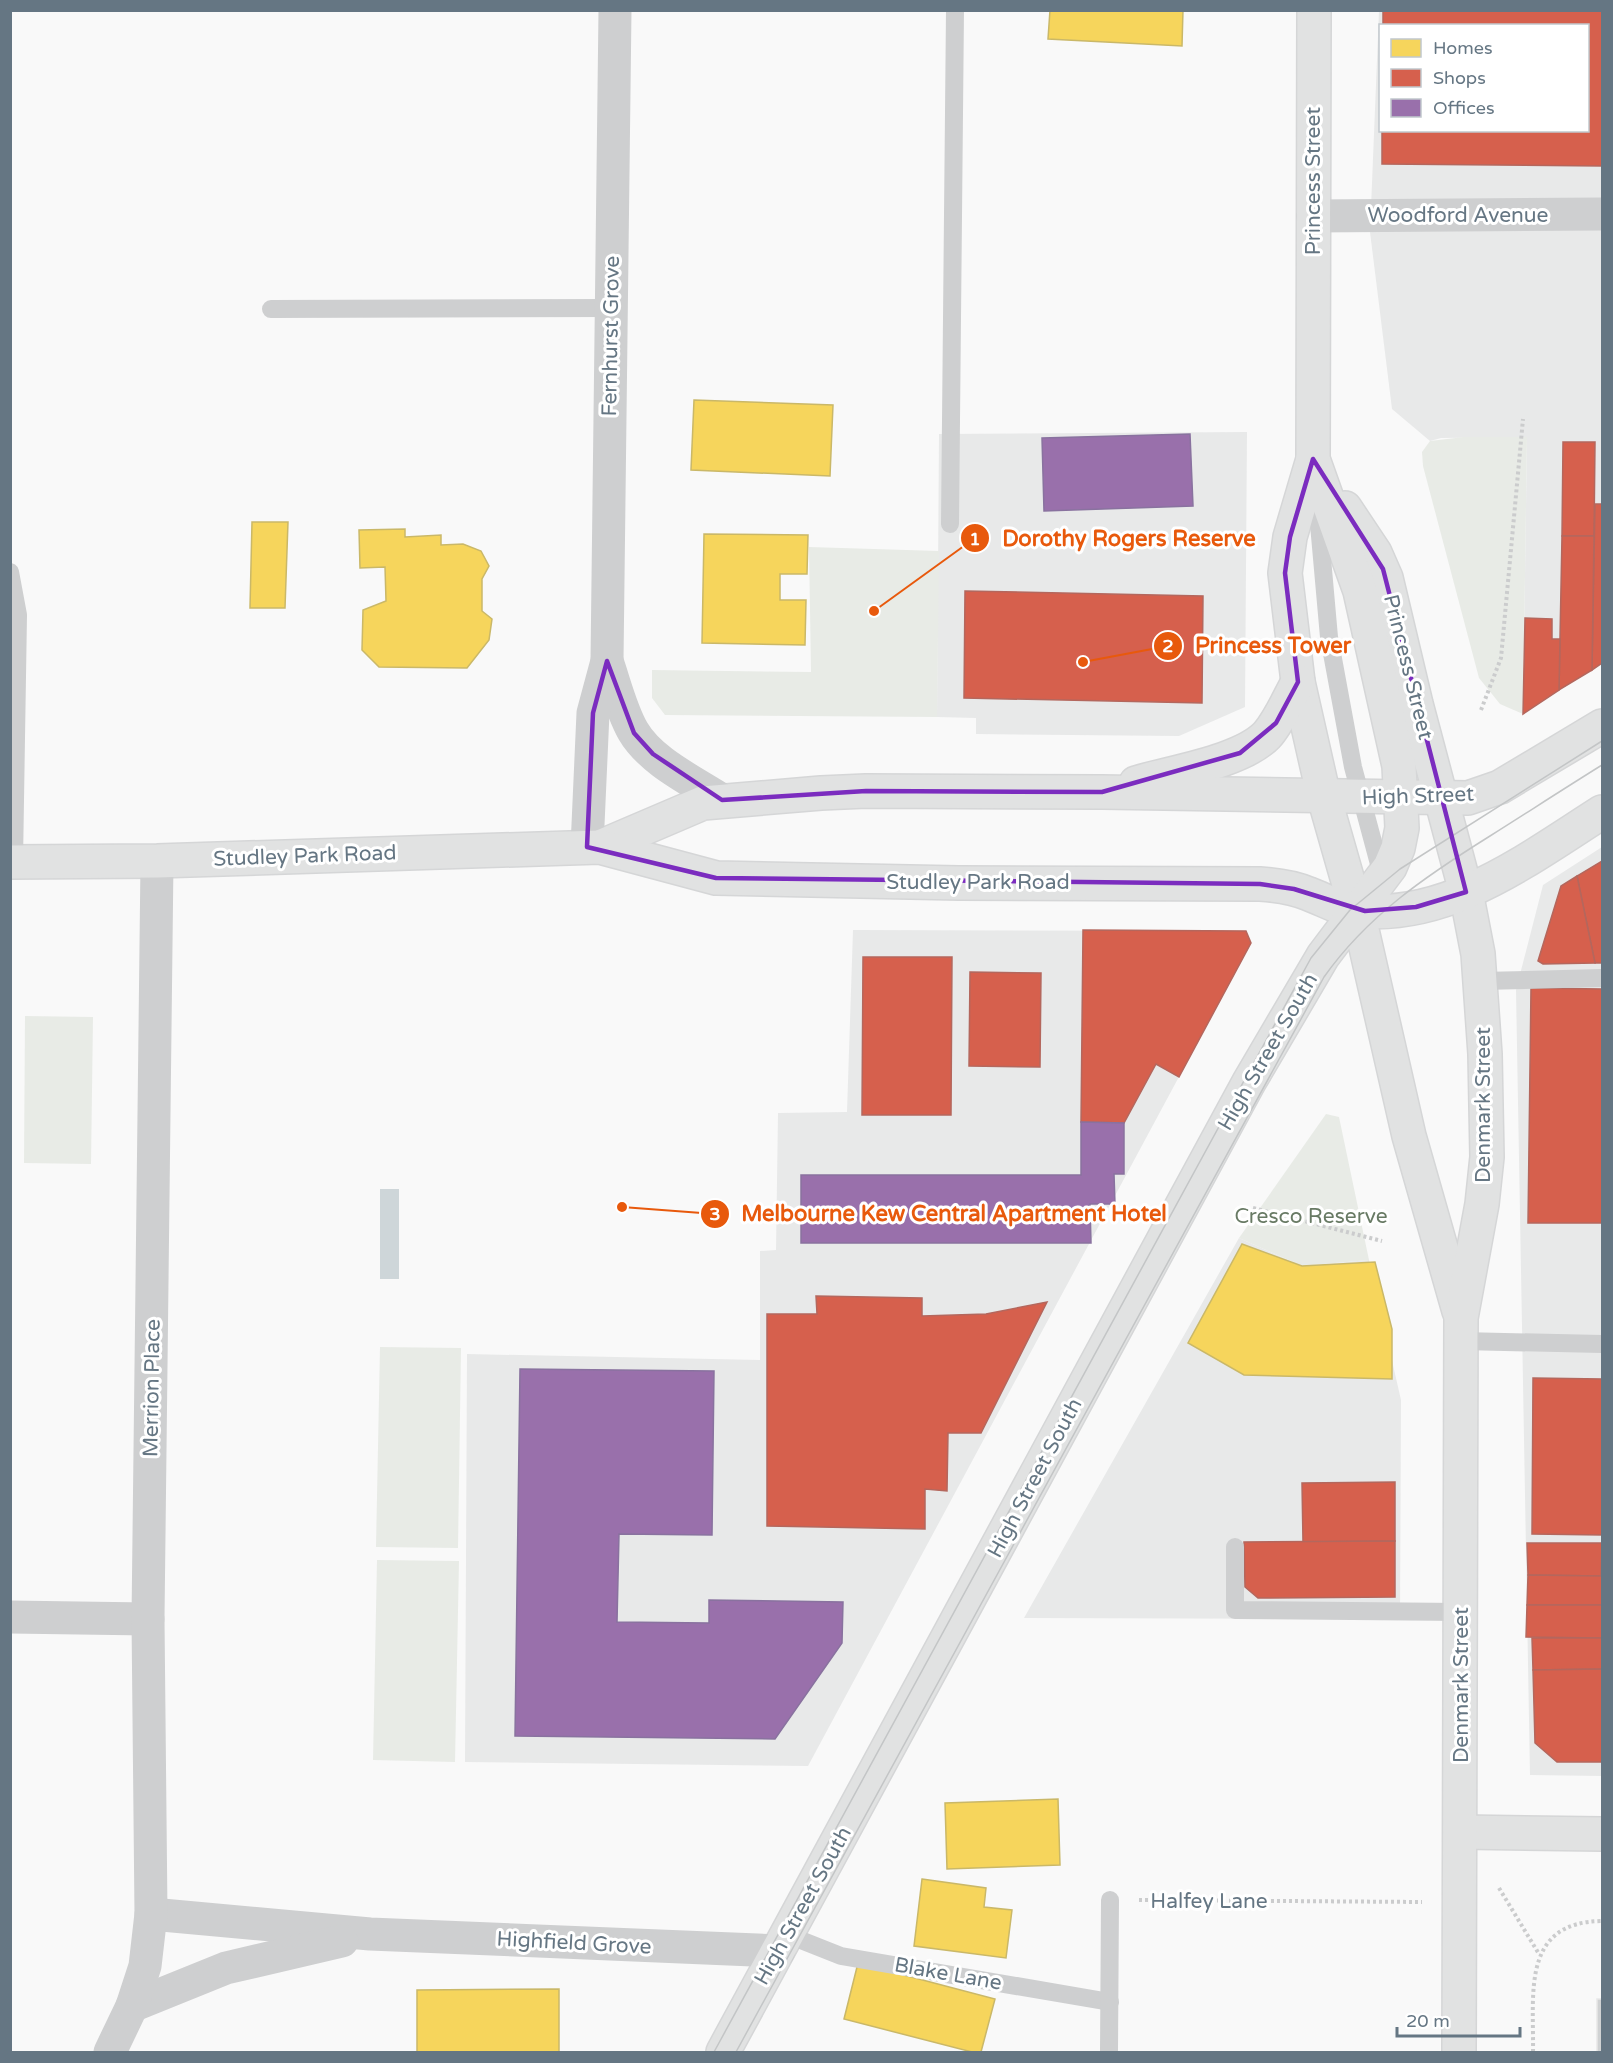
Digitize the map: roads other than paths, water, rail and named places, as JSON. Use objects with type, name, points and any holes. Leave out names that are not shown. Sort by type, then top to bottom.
[{"type":"main road","name":"Princess Street","points":[[1314,10],[1313,459],[1290,537],[1286,573],[1298,682],[1324,797],[1356,910]]},
{"type":"main road","name":"Princess Street","points":[[1313,459],[1360,591],[1395,743],[1402,799],[1398,848],[1382,878]]},
{"type":"main road","name":"Princess Street","points":[[1313,459],[1383,569],[1466,892]]},
{"type":"main road","points":[[1101,792],[1246,751],[1266,736],[1276,723],[1298,682]]},
{"type":"main road","name":"High Street","points":[[1324,797],[1442,799],[1468,798],[1486,794],[1602,726]]},
{"type":"main road","name":"Studley Park Road","points":[[593,847],[703,803],[722,800],[866,791],[1101,792],[1324,797]]},
{"type":"main road","points":[[1356,910],[1416,908],[1466,892],[1538,853],[1602,812]]},
{"type":"main road","name":"Studley Park Road","points":[[12,862],[157,861],[593,847],[716,878],[959,883],[1260,884],[1294,889],[1356,910]]},
{"type":"main road","name":"High Street South","points":[[723,2052],[1249,1082],[1318,965],[1356,910],[1382,878]]},
{"type":"main road","name":"Denmark Street","points":[[1459,2052],[1461,1330],[1482,1204],[1487,1157],[1481,981],[1466,892]]},
{"type":"main road","name":"Denmark Street","points":[[1356,910],[1409,1136],[1461,1330]]},
{"type":"main road","points":[[1461,1832],[1602,1834]]},
{"type":"street","name":"Fernhurst Grove","points":[[593,847],[593,713],[607,661],[615,10]]},
{"type":"street","name":"Woodford Avenue","points":[[1313,216],[1602,214]]},
{"type":"street","name":"Fernhurst Grove","points":[[607,661],[628,721],[639,740],[653,754],[722,800]]},
{"type":"street","name":"Merrion Place","points":[[151,1914],[148,1619],[157,861]]},
{"type":"street","points":[[10,1617],[148,1619]]},
{"type":"street","points":[[110,2052],[132,2006],[145,1966],[151,1914]]},
{"type":"street","name":"Highfield Grove","points":[[151,1914],[370,1934],[783,1943]]},
{"type":"street","name":"Highfield Grove","points":[[132,2006],[226,1968],[370,1934]]},
{"type":"lane","points":[[950,524],[955,10]]},
{"type":"lane","points":[[271,309],[612,308]]},
{"type":"lane","points":[[1313,459],[1329,637],[1360,798],[1390,910]]},
{"type":"lane","points":[[10,572],[18,615],[12,862]]},
{"type":"lane","points":[[1481,981],[1602,978]]},
{"type":"lane","points":[[1461,1330],[1602,1344]]},
{"type":"lane","points":[[1235,1547],[1234,1610],[1461,1612]]},
{"type":"lane","points":[[1109,2052],[1110,1900]]},
{"type":"lane","name":"Blake Lane","points":[[783,1943],[841,1956],[1110,2002]]},
{"type":"tram line","points":[[714,2052],[1311,958],[1350,910],[1400,869],[1602,741]]},
{"type":"tram line","points":[[736,2052],[1324,977],[1360,934],[1399,898],[1466,851],[1602,765]]},
{"type":"place","name":"Dorothy Rogers Reserve","points":[[874,611]]},
{"type":"place","name":"Princess Tower","points":[[1083,662]]},
{"type":"place","name":"Melbourne Kew Central Apartment Hotel","points":[[622,1207]]},
{"type":"park label","name":"Cresco Reserve","points":[[1311,1216]]}]
